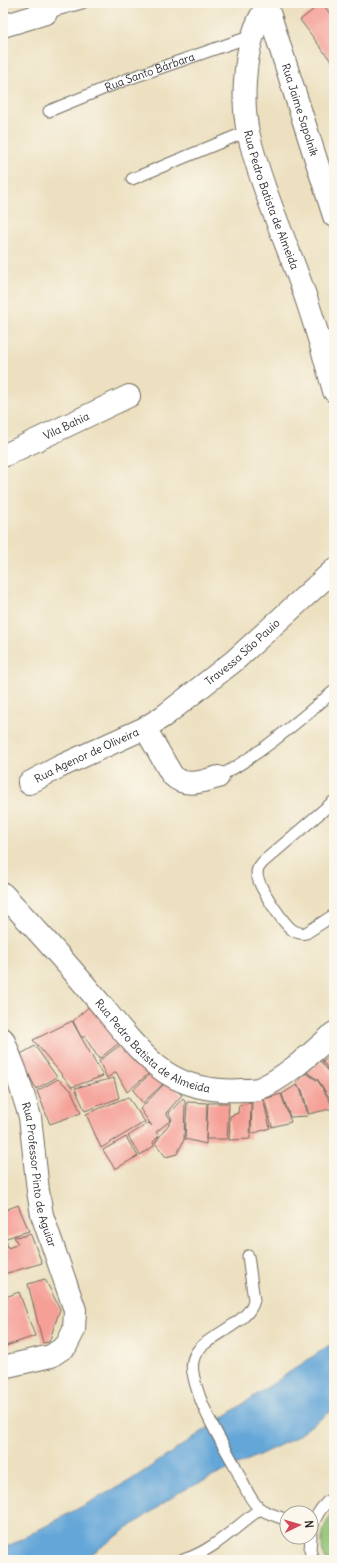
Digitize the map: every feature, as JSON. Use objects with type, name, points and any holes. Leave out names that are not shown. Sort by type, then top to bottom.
[{"type":"street","name":"Rua Pedro Batista de Almeida","points":[[267,4],[252,36],[248,58],[246,79],[248,131],[263,181],[315,326],[334,392]]},
{"type":"street","name":"Rua Jaime Sapolnik","points":[[267,4],[334,216]]},
{"type":"street","points":[[3,26],[46,13]]},
{"type":"street","name":"Vila Bahia","points":[[3,456],[129,396]]},
{"type":"street","name":"Travessa São Pauio","points":[[145,728],[182,703],[234,661],[334,570]]},
{"type":"street","points":[[145,728],[172,775],[177,780],[185,783],[218,777]]},
{"type":"street","name":"Rua Agenor de Oliveira","points":[[30,783],[59,767],[145,728]]},
{"type":"street","name":"Rua Pedro Batista de Almeida","points":[[3,894],[36,929],[138,1046],[158,1066],[173,1076],[190,1084],[220,1090],[257,1089],[270,1084],[286,1073],[334,1033]]},
{"type":"street","name":"Rua Professor Pinto de Aguiar","points":[[3,1039],[16,1072],[30,1117],[42,1215],[64,1274],[75,1310],[74,1330],[66,1346],[50,1356],[3,1367]]},
{"type":"lane","points":[[46,13],[82,3]]},
{"type":"lane","name":"Rua Santo Bárbara","points":[[49,111],[125,80],[252,36]]},
{"type":"lane","points":[[132,179],[248,131]]},
{"type":"lane","points":[[218,777],[240,765],[294,725],[334,691]]},
{"type":"lane","points":[[334,801],[258,868],[258,883],[292,930],[303,934],[309,932],[334,916]]},
{"type":"lane","points":[[248,1256],[254,1300],[252,1307],[238,1321],[204,1345],[196,1353],[192,1362],[192,1370],[194,1380],[209,1416],[247,1491],[260,1509],[279,1517]]},
{"type":"lane","points":[[319,1512],[330,1499],[334,1497]]},
{"type":"lane","points":[[183,1560],[211,1548],[260,1509]]},
{"type":"lane","points":[[310,1545],[310,1550],[313,1560]]},
{"type":"green space","points":[[334,1512],[334,1560],[326,1560],[322,1548],[322,1535],[327,1522]]},
{"type":"water","points":[[334,1342],[334,1409],[293,1439],[178,1493],[83,1560],[3,1560],[3,1549],[131,1480]]},
{"type":"building","points":[[322,3],[334,19],[334,65],[300,20]]},
{"type":"building","points":[[93,1003],[124,1039],[99,1059],[85,1037],[81,1037],[73,1021]]},
{"type":"building","points":[[72,1021],[103,1076],[72,1087],[33,1040]]},
{"type":"building","points":[[127,1040],[130,1054],[135,1061],[142,1057],[153,1070],[127,1092],[116,1072],[107,1078],[99,1061]]},
{"type":"building","points":[[35,1046],[57,1077],[36,1089],[19,1055]]},
{"type":"building","points":[[334,1053],[334,1075],[322,1061]]},
{"type":"building","points":[[320,1061],[334,1077],[334,1096],[329,1097],[318,1080],[307,1072]]},
{"type":"building","points":[[154,1070],[166,1081],[143,1103],[133,1090]]},
{"type":"building","points":[[306,1073],[318,1081],[334,1108],[309,1114],[302,1090],[296,1084]]},
{"type":"building","points":[[114,1078],[119,1098],[85,1111],[75,1088]]},
{"type":"building","points":[[58,1079],[71,1090],[81,1113],[50,1124],[37,1091]]},
{"type":"building","points":[[167,1081],[182,1095],[166,1113],[171,1120],[156,1132],[159,1136],[153,1142],[154,1146],[140,1155],[128,1136],[149,1123],[152,1126],[140,1109]]},
{"type":"building","points":[[296,1085],[301,1090],[308,1116],[290,1117],[282,1094]]},
{"type":"building","points":[[281,1094],[291,1122],[272,1127],[264,1099]]},
{"type":"building","points":[[128,1097],[145,1122],[101,1148],[86,1114]]},
{"type":"building","points":[[183,1098],[185,1102],[184,1140],[177,1154],[166,1157],[155,1143],[172,1120],[169,1113]]},
{"type":"building","points":[[263,1099],[270,1128],[251,1134],[252,1102]]},
{"type":"building","points":[[187,1102],[207,1103],[206,1144],[185,1139]]},
{"type":"building","points":[[208,1103],[229,1103],[227,1139],[206,1139]]},
{"type":"building","points":[[251,1103],[250,1139],[229,1140],[230,1116],[238,1113],[239,1105]]},
{"type":"building","points":[[126,1137],[138,1156],[115,1169],[103,1150]]},
{"type":"building","points":[[18,1205],[29,1231],[3,1239],[3,1211]]},
{"type":"building","points":[[30,1233],[42,1263],[4,1274],[3,1242],[6,1240],[8,1248],[18,1244],[14,1237],[24,1236]]},
{"type":"building","points":[[45,1279],[60,1309],[49,1342],[43,1343],[28,1284]]},
{"type":"building","points":[[19,1292],[35,1336],[3,1347],[3,1298]]}]
